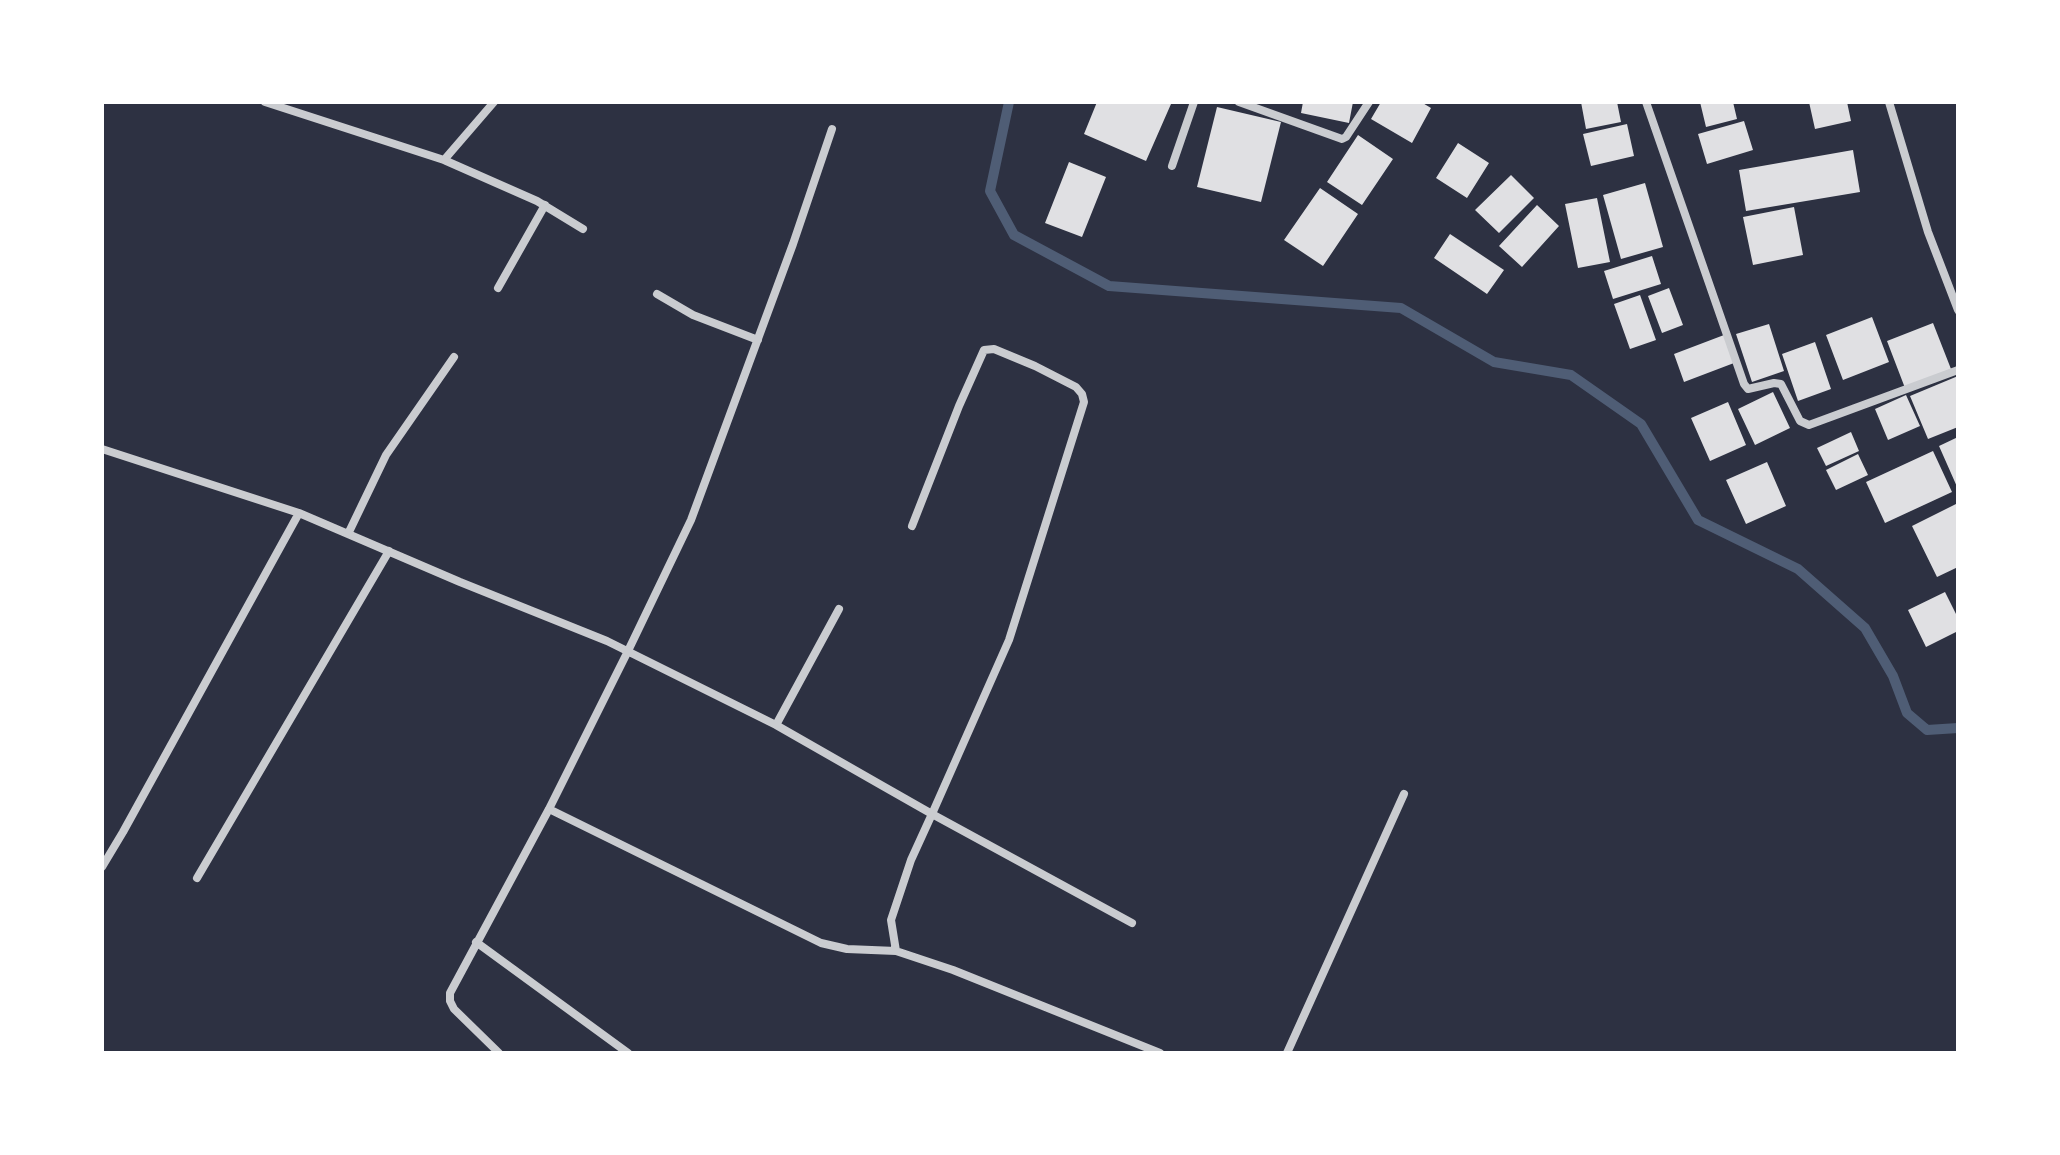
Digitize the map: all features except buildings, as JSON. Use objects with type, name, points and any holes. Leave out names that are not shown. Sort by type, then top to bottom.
[{"type":"street","points":[[265,102],[444,160],[545,205],[583,229]]},
{"type":"street","points":[[444,160],[494,102]]},
{"type":"street","points":[[1172,166],[1194,102]]},
{"type":"street","points":[[1239,102],[1339,139],[1344,139],[1369,102]]},
{"type":"street","points":[[1646,102],[1748,389],[1781,384],[1800,421],[1809,425],[1958,370]]},
{"type":"street","points":[[1889,102],[1928,232],[1958,310]]},
{"type":"street","points":[[499,1053],[461,1016],[450,1001],[450,993],[549,809],[691,520],[832,129]]},
{"type":"street","points":[[498,288],[545,205]]},
{"type":"street","points":[[657,294],[693,315],[758,340]]},
{"type":"street","points":[[896,951],[891,920],[911,860],[1009,640],[1084,402],[1082,394],[1076,387],[1035,366],[994,349],[984,350],[912,526]]},
{"type":"street","points":[[348,534],[386,455],[454,357]]},
{"type":"street","points":[[102,449],[299,513],[628,651],[776,725],[1132,923]]},
{"type":"street","points":[[102,867],[299,513]]},
{"type":"street","points":[[197,878],[389,551]]},
{"type":"street","points":[[776,725],[839,609]]},
{"type":"street","points":[[1287,1053],[1404,794]]},
{"type":"street","points":[[549,809],[821,943],[847,949],[896,951],[953,970],[1160,1053]]},
{"type":"street","points":[[476,942],[628,1053]]},
{"type":"waterway","points":[[1009,102],[990,191],[1014,235],[1109,286],[1401,308],[1494,362],[1571,375],[1641,424],[1698,520],[1798,569],[1865,628],[1893,676],[1907,713],[1927,730],[1958,728]]}]
